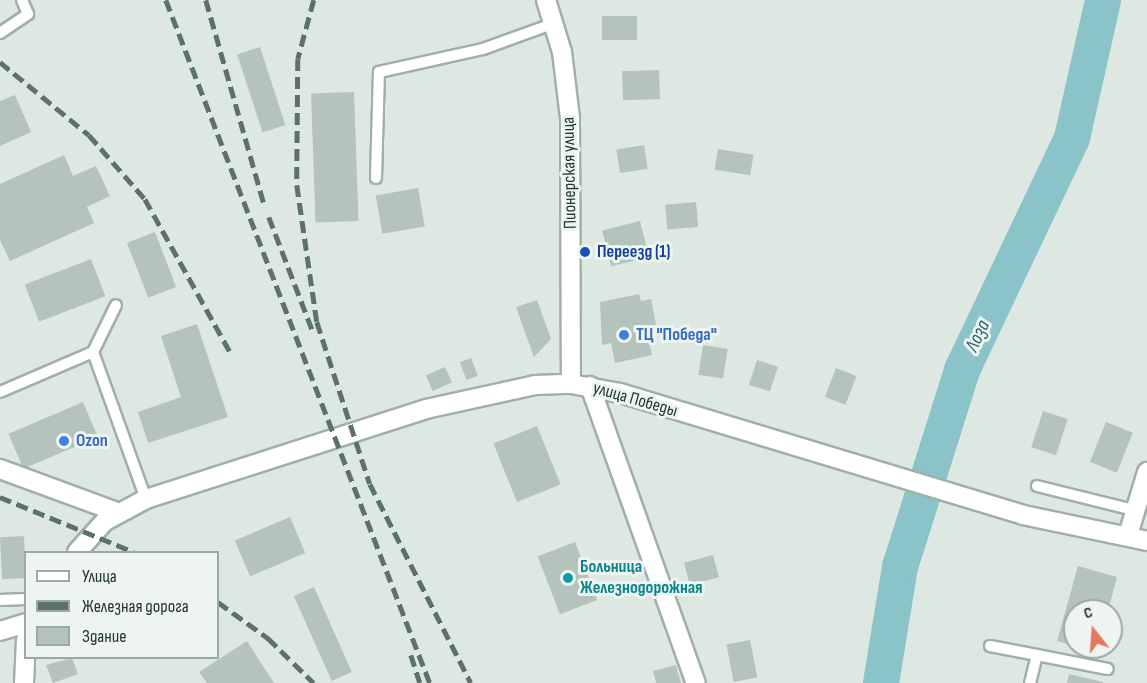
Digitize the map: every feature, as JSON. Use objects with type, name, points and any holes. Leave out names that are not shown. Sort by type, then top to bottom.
[{"type":"main road","name":"Пионерская улица","points":[[546,0],[570,118],[571,384]]},
{"type":"main road","name":"улица Победы","points":[[117,512],[146,499],[426,410],[535,385],[571,384],[590,386],[1023,515],[1128,535]]},
{"type":"main road","points":[[590,386],[696,683]]},
{"type":"main road","points":[[0,469],[117,512],[78,551]]},
{"type":"main road","points":[[1147,472],[1128,535],[1147,541]]},
{"type":"main road","points":[[0,632],[24,624]]},
{"type":"main road","points":[[24,683],[25,659]]},
{"type":"lane","points":[[0,33],[28,14],[22,0]]},
{"type":"lane","points":[[376,178],[380,72],[483,49],[552,24]]},
{"type":"lane","points":[[0,392],[93,352],[116,305]]},
{"type":"lane","points":[[93,352],[146,499]]},
{"type":"lane","points":[[1037,486],[1134,510]]},
{"type":"lane","points":[[0,600],[24,599]]},
{"type":"lane","points":[[990,645],[1108,669]]},
{"type":"lane","points":[[1030,683],[1037,655]]},
{"type":"building","points":[[602,16],[637,16],[637,40],[602,40]]},
{"type":"building","points":[[260,47],[285,125],[263,132],[237,54]]},
{"type":"building","points":[[659,70],[660,99],[623,100],[622,71]]},
{"type":"building","points":[[354,92],[359,221],[316,222],[311,94]]},
{"type":"building","points":[[15,95],[31,132],[0,146],[0,101]]},
{"type":"building","points":[[644,145],[648,169],[620,173],[616,149]]},
{"type":"building","points":[[718,149],[754,155],[750,175],[715,170]]},
{"type":"building","points":[[64,155],[73,176],[96,166],[110,196],[87,207],[94,223],[10,261],[0,240],[0,184]]},
{"type":"building","points":[[418,188],[425,226],[382,234],[376,195]]},
{"type":"building","points":[[696,202],[698,227],[667,230],[665,205]]},
{"type":"building","points":[[640,221],[649,257],[611,266],[602,230]]},
{"type":"building","points":[[155,232],[176,287],[148,298],[127,243]]},
{"type":"building","points":[[91,259],[105,296],[39,322],[25,284]]},
{"type":"building","name":"ТЦ \"Победа\"","points":[[639,294],[641,301],[651,299],[656,325],[646,327],[652,355],[615,363],[611,343],[602,345],[600,302]]},
{"type":"building","points":[[537,300],[551,339],[534,357],[516,307]]},
{"type":"building","points":[[197,324],[228,417],[148,443],[138,412],[181,397],[161,336]]},
{"type":"building","points":[[703,345],[728,349],[723,379],[698,375]]},
{"type":"building","points":[[471,358],[478,376],[467,380],[460,362]]},
{"type":"building","points":[[757,360],[778,367],[770,392],[749,385]]},
{"type":"building","points":[[445,367],[452,383],[433,391],[426,376]]},
{"type":"building","points":[[836,368],[857,376],[845,405],[825,397]]},
{"type":"building","points":[[83,402],[98,437],[23,469],[8,434]]},
{"type":"building","points":[[1043,411],[1068,419],[1056,455],[1031,447]]},
{"type":"building","points":[[1106,422],[1133,433],[1117,473],[1090,462]]},
{"type":"building","points":[[537,426],[561,484],[517,502],[493,444]]},
{"type":"building","points":[[290,517],[305,553],[250,576],[235,540]]},
{"type":"building","points":[[24,536],[24,578],[2,579],[0,537]]},
{"type":"building","name":"Больница Железнодорожная","points":[[575,542],[597,600],[560,614],[538,556]]},
{"type":"building","points":[[713,555],[719,577],[690,585],[684,563]]},
{"type":"building","points":[[1078,566],[1117,577],[1111,599],[1069,599]]},
{"type":"building","points":[[314,587],[352,672],[332,681],[294,596]]},
{"type":"building","points":[[1063,620],[1063,643],[1057,641]]},
{"type":"building","points":[[750,640],[757,677],[734,682],[726,645]]},
{"type":"building","points":[[247,641],[274,683],[207,683],[199,672]]},
{"type":"building","points":[[72,659],[78,674],[53,683],[46,665]]},
{"type":"building","points":[[676,665],[681,683],[656,683],[653,671]]},
{"type":"building","points":[[1069,674],[1103,682],[1103,683],[1067,683]]},
{"type":"waterway","name":"Лоза","points":[[881,683],[900,567],[962,370],[1072,138],[1103,0]]},
{"type":"railway","points":[[166,0],[430,683]]},
{"type":"railway","points":[[206,0],[265,207]]},
{"type":"railway","points":[[314,0],[298,59],[297,185],[317,322],[370,484],[471,683]]},
{"type":"railway","points":[[0,62],[89,135],[145,199],[232,355]]},
{"type":"railway","points":[[269,217],[312,329]]},
{"type":"railway","points":[[0,497],[132,551]]},
{"type":"railway","points":[[219,603],[268,638],[314,683]]},
{"type":"railway","points":[[411,655],[420,683]]},
{"type":"place","name":"Переезд (1)","points":[[585,252]]},
{"type":"place","name":"ТЦ \"Победа\"","points":[[624,335]]},
{"type":"place","name":"Ozon","points":[[64,441]]},
{"type":"place","name":"Больница Железнодорожная","points":[[568,578]]}]
